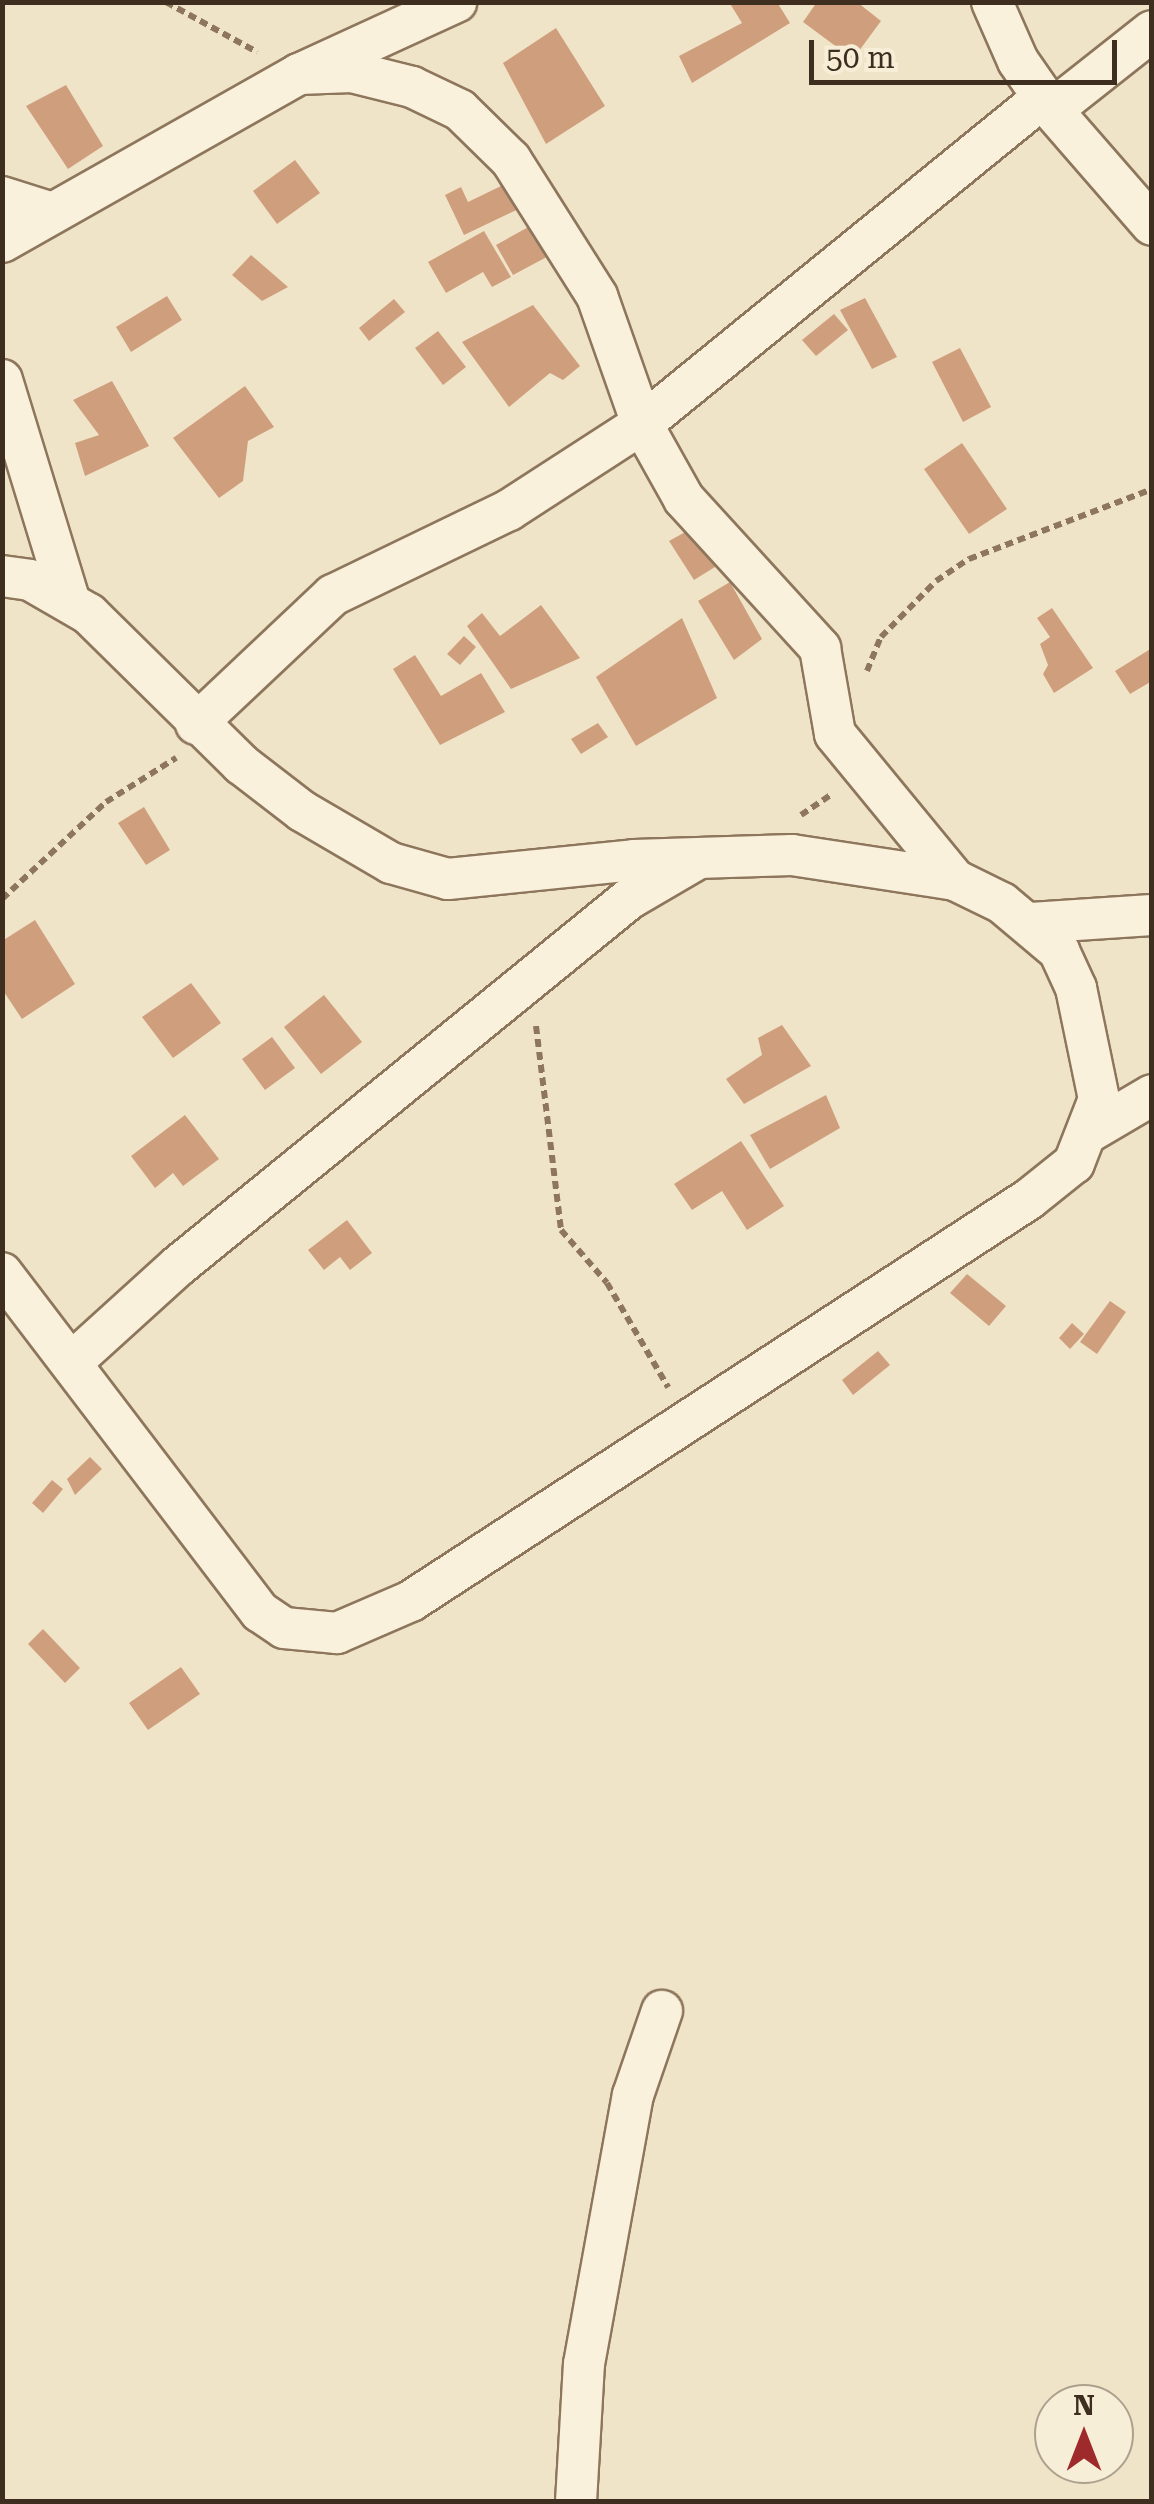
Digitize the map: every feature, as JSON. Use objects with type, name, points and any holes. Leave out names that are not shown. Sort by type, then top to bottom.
[{"type":"street","points":[[2,242],[298,74],[456,2]]},
{"type":"street","points":[[992,2],[1048,104],[1152,225]]},
{"type":"street","points":[[204,731],[333,595],[509,510],[642,424],[1048,104],[1152,32]]},
{"type":"street","points":[[2,1272],[260,1612],[306,1633],[337,1633],[411,1601],[1028,1199],[1074,1163],[1091,1130],[1099,1099],[1096,1063],[1076,988],[1059,951],[1030,923],[955,880],[835,734],[820,648],[684,499],[642,424],[597,296],[511,160],[460,110],[412,87],[352,72],[298,74]]},
{"type":"street","points":[[2,197],[49,212]]},
{"type":"street","points":[[2,380],[69,600]]},
{"type":"street","points":[[2,576],[69,600],[120,641],[204,731],[302,811],[391,863],[428,875],[448,879],[700,858],[792,855],[955,880]]},
{"type":"street","points":[[71,1363],[178,1266],[630,899],[700,858]]},
{"type":"street","points":[[1030,923],[1152,916]]},
{"type":"street","points":[[1091,1130],[1152,1095]]},
{"type":"street","points":[[576,2502],[588,2345],[633,2095],[662,2010]]},
{"type":"path","points":[[166,2],[298,74]]},
{"type":"path","points":[[868,681],[881,638],[936,581],[969,560],[1152,489]]},
{"type":"path","points":[[2,899],[106,802],[204,731]]},
{"type":"path","points":[[531,980],[561,1230],[607,1283],[690,1422]]},
{"type":"building","points":[[729,2],[777,2],[790,23],[692,83],[679,56],[742,23]]},
{"type":"building","points":[[817,2],[857,2],[881,21],[853,59],[803,22]]},
{"type":"building","points":[[556,28],[605,106],[546,144],[503,63]]},
{"type":"building","points":[[66,85],[103,146],[68,169],[26,106]]},
{"type":"building","points":[[295,160],[320,193],[277,224],[253,191]]},
{"type":"building","points":[[492,166],[527,205],[464,235],[445,195],[461,187],[468,202],[501,186]]},
{"type":"building","points":[[541,220],[558,251],[513,275],[496,245]]},
{"type":"building","points":[[484,231],[511,277],[492,287],[483,272],[446,293],[428,262]]},
{"type":"building","points":[[251,255],[288,287],[262,301],[232,275]]},
{"type":"building","points":[[167,296],[182,320],[131,352],[116,327]]},
{"type":"building","points":[[865,298],[897,357],[872,369],[840,310]]},
{"type":"building","points":[[394,299],[405,312],[369,341],[359,328]]},
{"type":"building","points":[[533,305],[580,366],[563,380],[550,373],[509,407],[462,342]]},
{"type":"building","points":[[834,314],[848,330],[816,356],[802,340]]},
{"type":"building","points":[[438,331],[466,367],[443,385],[415,348]]},
{"type":"building","points":[[960,348],[991,407],[963,422],[932,362]]},
{"type":"building","points":[[112,381],[149,446],[85,476],[75,443],[99,435],[73,400]]},
{"type":"building","points":[[245,386],[274,427],[248,441],[243,481],[219,498],[173,438]]},
{"type":"building","points":[[962,443],[1007,509],[969,534],[924,469]]},
{"type":"building","points":[[698,525],[723,562],[694,580],[669,541]]},
{"type":"building","points":[[730,582],[762,639],[734,660],[698,601]]},
{"type":"building","points":[[541,605],[580,658],[511,689],[467,626],[482,613],[500,636]]},
{"type":"building","points":[[1052,608],[1093,668],[1054,693],[1043,674],[1048,665],[1040,644],[1050,637],[1037,618]]},
{"type":"building","points":[[682,618],[717,698],[636,746],[596,677]]},
{"type":"building","points":[[464,636],[476,647],[460,665],[447,654]]},
{"type":"building","points":[[1152,648],[1152,681],[1130,694],[1115,671]]},
{"type":"building","points":[[415,655],[441,696],[481,673],[505,712],[440,745],[393,669]]},
{"type":"building","points":[[598,723],[608,737],[581,754],[571,739]]},
{"type":"building","points":[[144,807],[170,850],[146,865],[118,823]]},
{"type":"building","points":[[35,920],[75,984],[22,1019],[2,989],[2,941]]},
{"type":"building","points":[[191,983],[221,1023],[173,1058],[142,1017]]},
{"type":"building","points":[[324,995],[362,1042],[321,1074],[284,1027]]},
{"type":"building","points":[[782,1025],[811,1066],[744,1104],[726,1079],[762,1055],[758,1038]]},
{"type":"building","points":[[272,1037],[295,1068],[265,1090],[242,1059]]},
{"type":"building","points":[[826,1095],[840,1128],[770,1169],[750,1135]]},
{"type":"building","points":[[185,1115],[219,1159],[183,1186],[173,1173],[155,1188],[131,1156]]},
{"type":"building","points":[[741,1141],[784,1206],[747,1230],[722,1191],[692,1210],[674,1184]]},
{"type":"building","points":[[347,1220],[372,1253],[350,1270],[340,1257],[324,1270],[308,1250]]},
{"type":"building","points":[[967,1274],[1006,1306],[989,1326],[950,1293]]},
{"type":"building","points":[[1110,1301],[1126,1312],[1097,1354],[1080,1342]]},
{"type":"building","points":[[1072,1323],[1084,1334],[1070,1349],[1059,1338]]},
{"type":"building","points":[[878,1351],[890,1365],[853,1395],[842,1380]]},
{"type":"building","points":[[90,1457],[102,1469],[75,1495],[67,1479]]},
{"type":"building","points":[[52,1480],[63,1489],[43,1513],[32,1503]]},
{"type":"building","points":[[43,1629],[80,1668],[65,1683],[28,1644]]},
{"type":"building","points":[[181,1667],[200,1694],[148,1730],[129,1703]]}]
